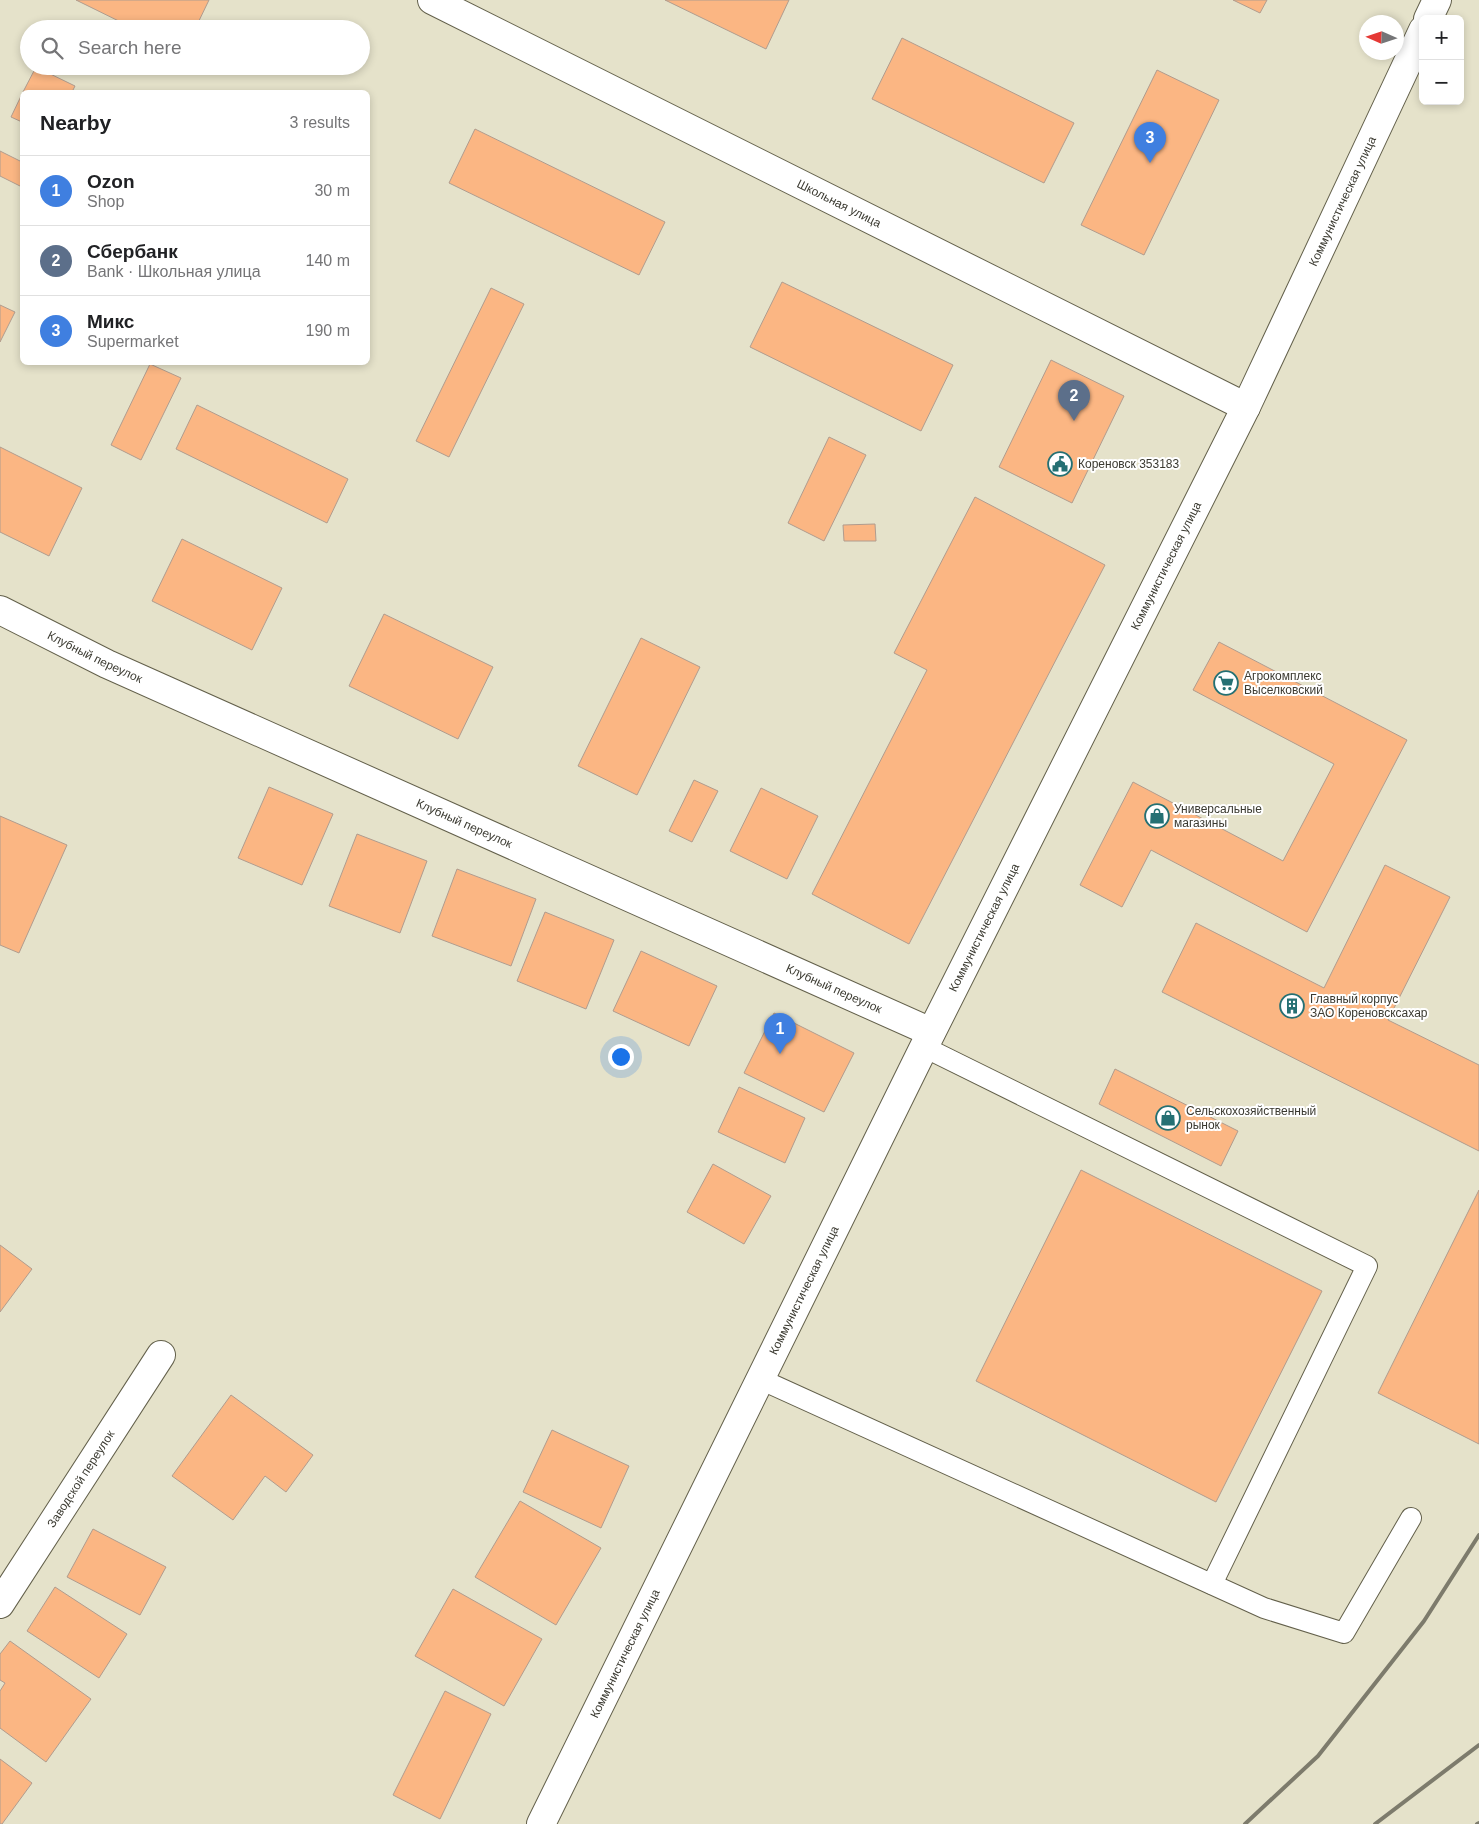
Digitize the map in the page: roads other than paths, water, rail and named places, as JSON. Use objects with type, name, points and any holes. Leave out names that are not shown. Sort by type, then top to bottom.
[{"type":"street","name":"Школьная улица","points":[[432,0],[1246,407]]},
{"type":"street","points":[[1430,15],[1437,0]]},
{"type":"street","name":"Коммунистическая улица","points":[[541,1824],[928,1039],[1246,407],[1419,39]]},
{"type":"street","name":"Клубный переулок","points":[[0,610],[107,664],[928,1039]]},
{"type":"street","name":"Заводской переулок","points":[[0,1604],[161,1355]]},
{"type":"lane","points":[[928,1039],[1367,1266],[1212,1584]]},
{"type":"lane","points":[[760,1379],[1264,1608],[1344,1633],[1411,1518]]},
{"type":"railway","points":[[1245,1824],[1318,1756],[1424,1621],[1479,1535]]},
{"type":"railway","points":[[1375,1824],[1479,1745]]},
{"type":"place","name":"Микс","points":[[1150,163]]},
{"type":"place","name":"Сбербанк","points":[[1074,421]]},
{"type":"place","name":"Кореновск 353183","points":[[1060,464]]},
{"type":"place","name":"Агрокомплекс Выселковский","points":[[1226,683]]},
{"type":"place","name":"Универсальные магазины","points":[[1157,816]]},
{"type":"place","name":"Главный корпус ЗАО Кореновсксахар","points":[[1292,1006]]},
{"type":"place","name":"Ozon","points":[[780,1054]]},
{"type":"place","name":"Сельскохозяйственный рынок","points":[[1168,1118]]}]
